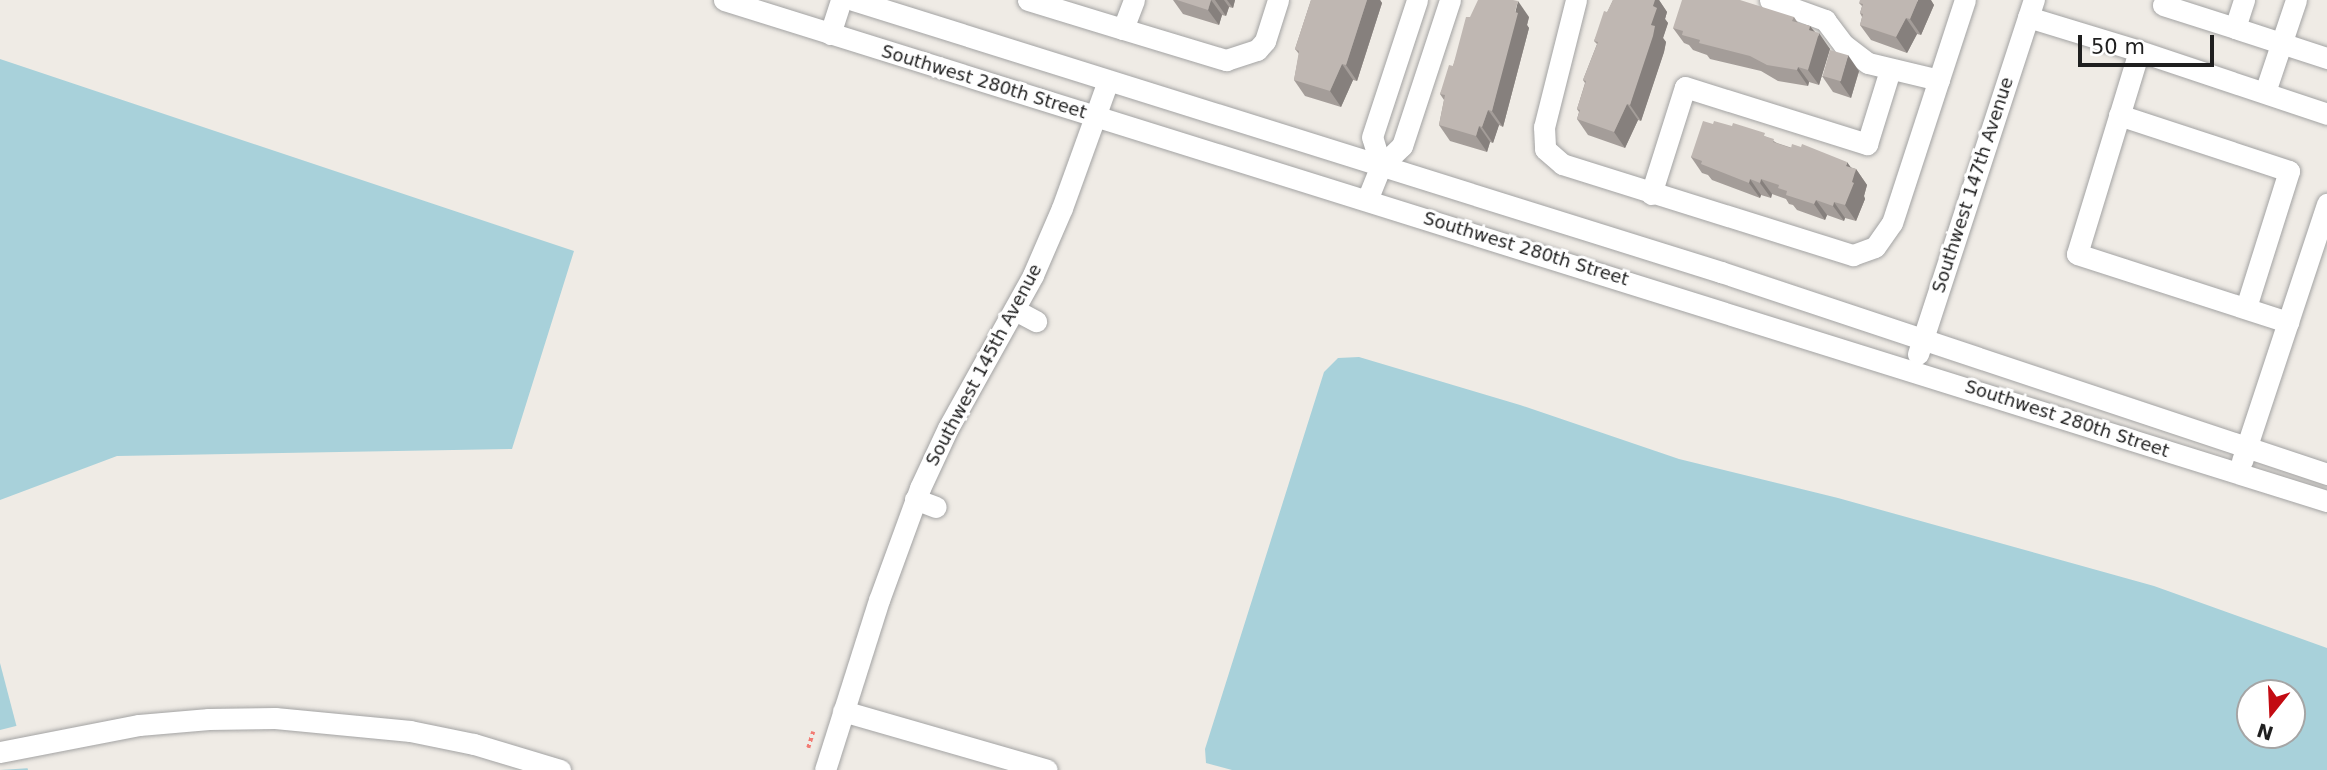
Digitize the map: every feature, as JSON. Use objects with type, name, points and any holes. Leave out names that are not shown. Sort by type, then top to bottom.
[{"type":"street","name":"Southwest 280th Street","points":[[724,0],[1913,369],[2327,501]]},
{"type":"street","points":[[830,34],[841,0]]},
{"type":"street","name":"Southwest 280th Street","points":[[853,0],[1755,284],[2327,474]]},
{"type":"street","points":[[1028,0],[1226,60],[1257,50],[1265,41],[1278,0]]},
{"type":"street","points":[[1123,29],[1134,0]]},
{"type":"street","points":[[1381,166],[1372,137],[1417,0]]},
{"type":"street","points":[[1367,200],[1381,166],[1402,146],[1450,0]]},
{"type":"street","points":[[1576,0],[1544,127],[1545,149],[1562,164],[1853,255],[1875,247],[1892,223],[1965,0]]},
{"type":"street","points":[[1770,0],[1829,10],[1844,45],[1868,62],[1890,70],[1939,80]]},
{"type":"street","points":[[2235,28],[2244,0]]},
{"type":"street","points":[[2265,92],[2296,0]]},
{"type":"street","points":[[2163,5],[2327,58]]},
{"type":"street","points":[[2031,9],[2138,51],[2327,114]]},
{"type":"street","name":"Southwest 147th Avenue","points":[[1913,369],[2031,9]]},
{"type":"street","points":[[2138,51],[2077,254],[2288,322]]},
{"type":"street","points":[[1651,194],[1685,87],[1867,144],[1890,70]]},
{"type":"street","name":"Southwest 145th Avenue","points":[[825,770],[915,499],[948,428],[1015,310],[1062,208],[1108,81]]},
{"type":"street","points":[[2119,115],[2289,171],[2246,307]]},
{"type":"street","points":[[2238,473],[2327,204]]},
{"type":"street","points":[[1747,318],[1755,284]]},
{"type":"street","points":[[1015,310],[1035,321]]},
{"type":"street","points":[[915,499],[936,507]]},
{"type":"street","points":[[843,711],[1047,770]]},
{"type":"street","points":[[0,752],[55,740],[175,721],[308,719],[441,736],[560,770]]},
{"type":"path","points":[[808,748],[813,732]]},
{"type":"water","points":[[0,59],[574,251],[512,449],[117,456],[0,500]]},
{"type":"water","points":[[1359,357],[1520,405],[1679,459],[1838,498],[2154,586],[2327,648],[2327,770],[1232,770],[1206,763],[1205,749],[1324,372],[1338,358]]},
{"type":"water","points":[[0,663],[28,770],[0,770]]},
{"type":"pier","points":[[20,725],[31,768],[0,770],[0,730]]},
{"type":"building","points":[[1177,0],[1211,0],[1208,10]]},
{"type":"building","points":[[1311,0],[1367,0],[1346,65],[1342,64],[1330,91],[1294,80],[1299,51],[1295,49]]},
{"type":"building","points":[[1478,0],[1518,1],[1515,12],[1518,13],[1492,111],[1488,110],[1476,136],[1439,125],[1445,95],[1440,94],[1449,65],[1453,66],[1466,17],[1470,17]]},
{"type":"building","points":[[1613,0],[1655,0],[1653,6],[1657,8],[1651,25],[1655,26],[1653,36],[1630,105],[1627,104],[1614,132],[1577,119],[1580,110],[1577,109],[1586,81],[1583,80],[1598,42],[1594,41],[1604,11],[1607,12]]},
{"type":"building","points":[[1682,0],[1740,0],[1794,17],[1792,21],[1810,26],[1809,30],[1819,33],[1808,70],[1767,65],[1750,56],[1699,43],[1700,40],[1682,35],[1683,31],[1673,28]]},
{"type":"building","points":[[1860,0],[1918,0],[1910,19],[1906,18],[1896,37],[1860,25],[1863,4],[1859,3]]},
{"type":"building","points":[[1830,50],[1848,55],[1841,81],[1823,76]]},
{"type":"building","points":[[1703,121],[1732,126],[1733,123],[1765,133],[1764,136],[1774,139],[1773,142],[1791,148],[1792,144],[1801,147],[1802,144],[1847,162],[1846,166],[1856,169],[1852,182],[1854,183],[1845,205],[1834,202],[1833,206],[1816,200],[1814,204],[1786,195],[1787,191],[1778,188],[1779,185],[1761,179],[1760,183],[1750,179],[1749,183],[1701,164],[1702,161],[1691,157]]}]
